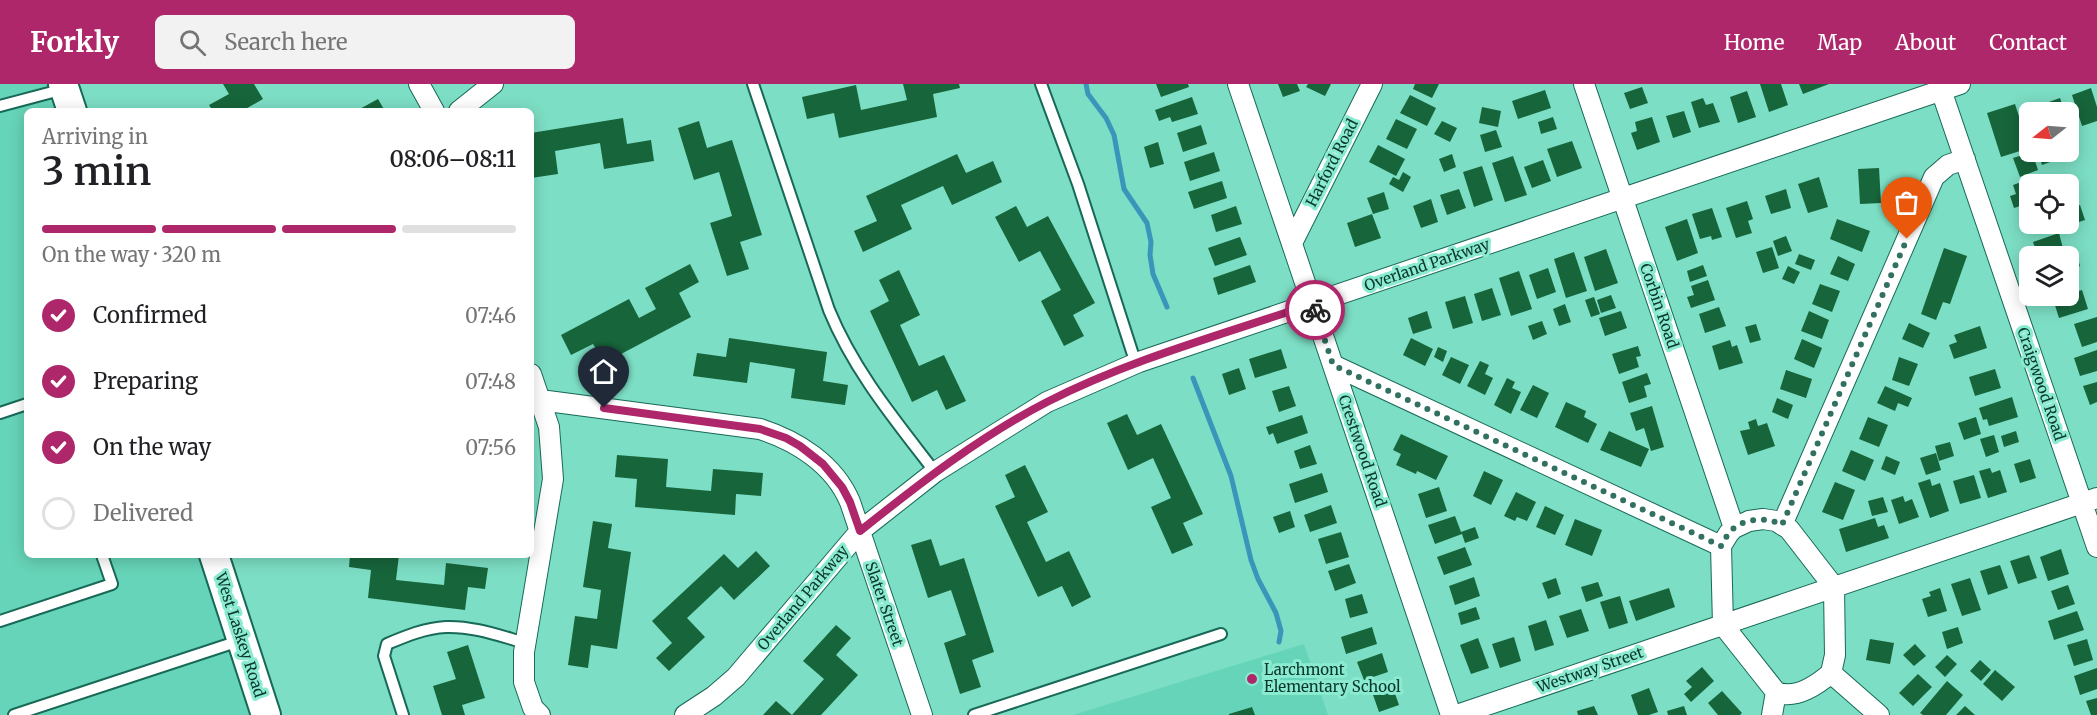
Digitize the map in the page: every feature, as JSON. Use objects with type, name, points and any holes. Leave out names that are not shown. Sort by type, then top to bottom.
[{"type":"main road","name":"West Laskey Road","points":[[215,558],[266,715]]},
{"type":"street","points":[[419,84],[432,108]]},
{"type":"street","points":[[463,108],[493,84]]},
{"type":"street","name":"Crestwood Road","points":[[1238,84],[1451,715]]},
{"type":"street","name":"Harford Road","points":[[1292,243],[1372,84]]},
{"type":"street","name":"Corbin Road","points":[[1584,84],[1734,528]]},
{"type":"street","name":"Overland Parkway","points":[[686,715],[714,696],[736,677],[860,531],[934,472],[1047,402],[1136,364],[1623,199],[1947,86]]},
{"type":"street","name":"Craigwood Road","points":[[1947,86],[1965,159],[2090,501],[2097,547]]},
{"type":"street","points":[[1782,525],[1934,177],[1948,165],[1965,159]]},
{"type":"street","points":[[1333,365],[1721,546]]},
{"type":"street","points":[[534,383],[549,427],[553,479],[526,643],[524,682],[533,708],[540,715]]},
{"type":"street","name":"Slater Street","points":[[540,400],[760,429],[786,438],[823,464],[842,487],[850,502],[922,715]]},
{"type":"street","name":"Westway Street","points":[[1457,715],[2090,501]]},
{"type":"street","points":[[1763,519],[1776,521],[1782,525],[1789,529],[1834,587],[1835,655],[1831,673],[1810,688],[1783,695],[1776,692],[1723,625],[1721,546],[1734,528],[1749,521],[1763,519]]},
{"type":"street","points":[[1831,673],[1879,715]]},
{"type":"street","points":[[1772,715],[1776,692]]},
{"type":"lane","points":[[753,84],[840,337],[864,379],[934,472]]},
{"type":"lane","points":[[1041,84],[1078,183],[1136,364]]},
{"type":"lane","points":[[0,106],[66,95]]},
{"type":"lane","points":[[0,413],[24,405]]},
{"type":"lane","points":[[0,621],[112,584],[103,558]]},
{"type":"lane","points":[[404,715],[384,656],[387,644],[414,633],[446,627],[486,632],[526,643]]},
{"type":"lane","points":[[974,715],[1221,634]]},
{"type":"lane","points":[[14,715],[242,640]]},
{"type":"shaded area","points":[[0,84],[63,84],[71,108],[24,108],[24,558],[215,558],[267,715],[0,715]]},
{"type":"shaded area","name":"Larchmont Elementary School","points":[[1304,644],[1328,715],[1073,715]]},
{"type":"building","points":[[223,84],[254,84],[263,99],[247,108],[211,108],[209,105],[229,94]]},
{"type":"building","points":[[903,84],[959,84],[960,88],[933,94],[937,117],[839,138],[834,113],[807,119],[802,97],[856,85],[861,110],[907,100]]},
{"type":"building","points":[[1156,84],[1188,84],[1189,87],[1161,97]]},
{"type":"building","points":[[1278,84],[1297,84],[1300,91],[1283,97]]},
{"type":"building","points":[[1308,84],[1331,84],[1325,96],[1306,87]]},
{"type":"building","points":[[1415,84],[1439,84],[1432,98],[1413,89]]},
{"type":"building","points":[[1760,84],[1781,84],[1788,105],[1769,112]]},
{"type":"building","points":[[1799,84],[1829,84],[1803,94]]},
{"type":"building","points":[[1642,87],[1648,103],[1630,109],[1624,93]]},
{"type":"building","points":[[2091,88],[2097,107],[2097,121],[2082,126],[2079,117],[2079,102],[2074,102],[2072,95]]},
{"type":"building","points":[[1545,90],[1551,108],[1518,119],[1512,101]]},
{"type":"building","points":[[1747,91],[1756,117],[1738,123],[1730,97]]},
{"type":"building","points":[[1410,95],[1436,108],[1427,126],[1400,113]]},
{"type":"building","points":[[1192,97],[1198,114],[1172,122],[1170,117],[1159,121],[1155,110]]},
{"type":"building","points":[[1703,98],[1706,105],[1713,103],[1720,122],[1699,128],[1691,102]]},
{"type":"building","points":[[2060,98],[2061,102],[2049,102]]},
{"type":"building","points":[[378,99],[383,108],[362,108]]},
{"type":"building","points":[[2015,104],[2019,116],[2019,151],[2001,157],[1987,113]]},
{"type":"building","points":[[1482,107],[1501,111],[1498,127],[1479,123]]},
{"type":"building","points":[[1684,111],[1691,132],[1673,138],[1666,116]]},
{"type":"building","points":[[1553,117],[1557,129],[1541,134],[1538,122]]},
{"type":"building","points":[[1652,117],[1660,142],[1637,150],[1631,133],[1637,131],[1635,122]]},
{"type":"building","points":[[623,118],[627,144],[651,140],[654,161],[604,169],[600,143],[555,151],[558,174],[534,178],[534,133]]},
{"type":"building","points":[[1396,119],[1417,129],[1407,149],[1386,139]]},
{"type":"building","points":[[699,121],[707,148],[732,140],[762,235],[740,242],[749,269],[727,276],[710,223],[732,216],[719,172],[694,180],[678,128]]},
{"type":"building","points":[[1442,121],[1457,128],[1450,142],[1434,134]]},
{"type":"building","points":[[1201,125],[1207,144],[1183,152],[1177,133]]},
{"type":"building","points":[[1496,130],[1502,147],[1485,152],[1480,135]]},
{"type":"building","points":[[1572,141],[1582,168],[1557,177],[1547,149]]},
{"type":"building","points":[[1158,142],[1164,164],[1150,168],[1144,147]]},
{"type":"building","points":[[1378,145],[1405,159],[1396,176],[1369,162]]},
{"type":"building","points":[[1214,152],[1220,171],[1190,181],[1184,162]]},
{"type":"building","points":[[957,154],[966,173],[993,161],[1002,182],[952,205],[943,186],[901,205],[912,229],[863,252],[854,231],[877,221],[866,196]]},
{"type":"building","points":[[1452,154],[1456,167],[1444,172],[1439,159]]},
{"type":"building","points":[[1513,156],[1527,195],[1505,202],[1492,163]]},
{"type":"building","points":[[2019,156],[2019,162],[2035,162],[2038,170],[2019,174],[2013,158]]},
{"type":"building","points":[[1543,160],[1551,181],[1532,188],[1524,167]]},
{"type":"building","points":[[1482,166],[1493,200],[1474,207],[1463,172]]},
{"type":"building","points":[[1879,168],[1881,203],[1860,204],[1858,169]]},
{"type":"building","points":[[1403,172],[1411,177],[1403,192],[1389,184],[1393,177],[1399,180]]},
{"type":"building","points":[[1819,177],[1828,207],[1808,213],[1798,184]]},
{"type":"building","points":[[1222,181],[1227,198],[1194,209],[1188,192]]},
{"type":"building","points":[[2019,183],[2019,206],[2014,208],[2010,196],[2016,194],[2013,185]]},
{"type":"building","points":[[1459,189],[1466,208],[1447,215],[1440,195]]},
{"type":"building","points":[[1786,189],[1791,208],[1771,214],[1765,196]]},
{"type":"building","points":[[1384,192],[1389,209],[1373,214],[1367,198]]},
{"type":"building","points":[[1431,199],[1438,222],[1421,228],[1413,206]]},
{"type":"building","points":[[1747,201],[1753,219],[1748,221],[1752,233],[1736,238],[1726,208]]},
{"type":"building","points":[[2079,205],[2085,220],[2079,222]]},
{"type":"building","points":[[1016,206],[1027,227],[1048,216],[1095,303],[1073,315],[1084,336],[1064,346],[1041,301],[1061,290],[1040,251],[1019,262],[995,217]]},
{"type":"building","points":[[1236,206],[1242,224],[1216,232],[1211,215]]},
{"type":"building","points":[[1712,208],[1722,237],[1712,240],[1711,236],[1700,239],[1692,214]]},
{"type":"building","points":[[1372,214],[1381,238],[1355,247],[1347,223]]},
{"type":"building","points":[[1687,219],[1698,253],[1677,261],[1665,227]]},
{"type":"building","points":[[1837,219],[1870,231],[1862,252],[1830,239]]},
{"type":"building","points":[[2059,234],[2062,246],[2034,246],[2033,242]]},
{"type":"building","points":[[1786,236],[1792,251],[1778,256],[1773,241]]},
{"type":"building","points":[[1240,237],[1247,255],[1215,266],[1208,248]]},
{"type":"building","points":[[1772,247],[1779,268],[1763,273],[1756,252]]},
{"type":"building","points":[[1944,248],[1967,256],[1950,304],[1943,302],[1936,320],[1921,314]]},
{"type":"building","points":[[1606,249],[1618,283],[1595,291],[1584,257]]},
{"type":"building","points":[[1574,252],[1587,291],[1566,298],[1554,259]]},
{"type":"building","points":[[1799,254],[1815,260],[1811,270],[1795,264]]},
{"type":"building","points":[[1838,256],[1855,264],[1848,281],[1830,274]]},
{"type":"building","points":[[690,264],[699,282],[679,293],[691,317],[604,363],[593,344],[571,355],[561,335],[629,299],[639,318],[656,309],[645,288]]},
{"type":"building","points":[[1250,265],[1256,282],[1218,295],[1213,278]]},
{"type":"building","points":[[1703,265],[1707,276],[1690,282],[1687,271]]},
{"type":"building","points":[[1788,266],[1800,272],[1794,284],[1782,279]]},
{"type":"building","points":[[1548,268],[1556,292],[1537,299],[1529,275]]},
{"type":"building","points":[[899,270],[920,315],[900,325],[919,366],[944,355],[966,401],[946,410],[937,390],[912,402],[870,311],[889,301],[879,280]]},
{"type":"building","points":[[1519,271],[1532,309],[1511,316],[1499,278]]},
{"type":"building","points":[[1708,280],[1715,300],[1691,308],[1687,297],[1694,295],[1691,286]]},
{"type":"building","points":[[1820,284],[1840,291],[1832,312],[1812,304]]},
{"type":"building","points":[[1492,288],[1501,315],[1482,321],[1474,294]]},
{"type":"building","points":[[2082,290],[2088,309],[2059,318],[2055,306],[2079,306],[2079,291]]},
{"type":"building","points":[[1611,295],[1616,308],[1601,313],[1597,300]]},
{"type":"building","points":[[1465,296],[1473,323],[1453,329],[1445,302]]},
{"type":"building","points":[[1594,297],[1600,314],[1591,317],[1585,300]]},
{"type":"building","points":[[1565,304],[1571,322],[1559,326],[1553,309]]},
{"type":"building","points":[[1719,307],[1726,326],[1705,333],[1699,314]]},
{"type":"building","points":[[1427,311],[1432,328],[1413,334],[1408,318]]},
{"type":"building","points":[[1621,311],[1627,328],[1605,336],[1599,318]]},
{"type":"building","points":[[1809,311],[1829,320],[1822,339],[1801,331]]},
{"type":"building","points":[[2097,317],[2097,342],[2082,347],[2074,324]]},
{"type":"building","points":[[1542,321],[1547,334],[1533,340],[1528,326]]},
{"type":"building","points":[[1909,323],[1930,333],[1923,348],[1902,339]]},
{"type":"building","points":[[1756,324],[1761,340],[1750,343],[1745,327]]},
{"type":"building","points":[[1980,326],[1987,348],[1954,359],[1949,345],[1957,342],[1954,335]]},
{"type":"building","points":[[729,338],[827,352],[823,381],[848,385],[845,405],[791,398],[795,369],[750,362],[747,383],[693,376],[697,353],[726,357]]},
{"type":"building","points":[[1411,338],[1433,349],[1425,366],[1403,355]]},
{"type":"building","points":[[1802,339],[1822,348],[1814,368],[1794,359]]},
{"type":"building","points":[[1730,340],[1732,347],[1737,345],[1743,363],[1719,370],[1712,346]]},
{"type":"building","points":[[1638,346],[1641,356],[1636,357],[1639,367],[1619,374],[1612,354]]},
{"type":"building","points":[[1438,347],[1447,351],[1443,362],[1434,357]]},
{"type":"building","points":[[1281,349],[1287,368],[1255,378],[1249,359]]},
{"type":"building","points":[[2097,350],[2097,371],[2080,376],[2074,358]]},
{"type":"building","points":[[1451,357],[1469,365],[1460,384],[1442,375]]},
{"type":"building","points":[[1899,357],[1918,364],[1909,386],[1892,380]]},
{"type":"building","points":[[1480,361],[1489,365],[1485,374],[1493,378],[1485,395],[1467,386]]},
{"type":"building","points":[[1239,368],[1246,389],[1229,395],[1222,374]]},
{"type":"building","points":[[1995,369],[2001,388],[1975,396],[1969,377]]},
{"type":"building","points":[[1786,370],[1812,379],[1806,398],[1780,389]]},
{"type":"building","points":[[1647,373],[1651,384],[1644,386],[1647,397],[1629,403],[1622,382]]},
{"type":"building","points":[[1507,378],[1515,382],[1512,388],[1521,392],[1511,414],[1494,405]]},
{"type":"building","points":[[2097,382],[2097,402],[2090,405],[2083,386]]},
{"type":"building","points":[[1533,385],[1549,393],[1537,418],[1520,410]]},
{"type":"building","points":[[1289,386],[1296,406],[1279,412],[1272,391]]},
{"type":"building","points":[[1885,386],[1912,398],[1908,407],[1898,403],[1895,411],[1877,403]]},
{"type":"building","points":[[2012,397],[2018,417],[1989,426],[1987,419],[1983,420],[1979,408]]},
{"type":"building","points":[[1777,398],[1793,405],[1788,419],[1772,412]]},
{"type":"building","points":[[1566,402],[1586,411],[1584,417],[1597,424],[1588,443],[1555,427]]},
{"type":"building","points":[[1652,406],[1664,447],[1651,451],[1644,428],[1636,431],[1630,413]]},
{"type":"building","points":[[1127,414],[1137,435],[1161,424],[1203,514],[1183,523],[1193,545],[1172,554],[1151,507],[1171,498],[1153,458],[1128,470],[1107,423]]},
{"type":"building","points":[[1302,415],[1308,433],[1277,444],[1273,433],[1269,435],[1266,427]]},
{"type":"building","points":[[1868,417],[1888,425],[1879,447],[1859,439]]},
{"type":"building","points":[[1976,417],[1981,434],[1964,440],[1958,423]]},
{"type":"building","points":[[1756,419],[1758,426],[1767,423],[1775,446],[1748,455],[1740,431],[1750,429],[1748,422]]},
{"type":"building","points":[[1609,431],[1649,449],[1641,467],[1600,450]]},
{"type":"building","points":[[2016,431],[2019,442],[2004,447],[2001,436]]},
{"type":"building","points":[[1401,434],[1448,456],[1436,480],[1396,465],[1401,454],[1393,450]]},
{"type":"building","points":[[1994,435],[1999,452],[1986,457],[1980,439]]},
{"type":"building","points":[[1950,442],[1954,456],[1939,461],[1935,446]]},
{"type":"building","points":[[1310,445],[1317,464],[1300,469],[1294,451]]},
{"type":"building","points":[[1851,450],[1874,460],[1865,481],[1842,471]]},
{"type":"building","points":[[1936,453],[1941,470],[1926,475],[1920,458]]},
{"type":"building","points":[[617,455],[668,459],[666,487],[711,491],[713,469],[763,473],[761,496],[736,494],[735,515],[635,507],[637,479],[615,477]]},
{"type":"building","points":[[1886,456],[1900,462],[1895,475],[1881,469]]},
{"type":"building","points":[[2030,459],[2036,478],[2020,483],[2014,464]]},
{"type":"building","points":[[1025,465],[1048,512],[1027,522],[1046,562],[1069,551],[1091,597],[1072,607],[1062,586],[1038,597],[995,506],[1015,497],[1005,475]]},
{"type":"building","points":[[1990,468],[1992,473],[2000,470],[2007,492],[1988,498],[1979,471]]},
{"type":"building","points":[[1484,471],[1503,480],[1491,505],[1473,496]]},
{"type":"building","points":[[1322,473],[1328,492],[1295,503],[1289,484]]},
{"type":"building","points":[[1974,475],[1981,498],[1960,504],[1953,481]]},
{"type":"building","points":[[1930,479],[1932,486],[1940,483],[1949,511],[1930,518],[1918,483]]},
{"type":"building","points":[[1835,482],[1855,490],[1843,520],[1822,512]]},
{"type":"building","points":[[1439,487],[1447,511],[1426,518],[1418,494]]},
{"type":"building","points":[[1516,492],[1536,502],[1527,521],[1517,517],[1515,521],[1504,516]]},
{"type":"building","points":[[1903,496],[1905,502],[1912,499],[1919,517],[1899,524],[1891,500]]},
{"type":"building","points":[[1883,497],[1888,512],[1872,516],[1868,501]]},
{"type":"building","points":[[1331,505],[1337,523],[1310,532],[1304,515]]},
{"type":"building","points":[[1545,506],[1564,515],[1555,535],[1536,527]]},
{"type":"building","points":[[1290,511],[1295,527],[1279,533],[1273,517]]},
{"type":"building","points":[[1455,516],[1461,532],[1475,527],[1479,538],[1465,543],[1462,534],[1435,544],[1428,525]]},
{"type":"building","points":[[1875,518],[1878,527],[1884,525],[1889,538],[1846,552],[1839,529]]},
{"type":"building","points":[[1575,519],[1602,530],[1592,556],[1565,545]]},
{"type":"building","points":[[593,521],[612,524],[608,548],[631,552],[617,649],[591,645],[588,668],[568,665],[575,616],[597,619],[601,590],[583,587]]},
{"type":"building","points":[[1341,532],[1349,557],[1326,564],[1318,539]]},
{"type":"building","points":[[931,539],[940,566],[964,558],[994,652],[972,660],[981,687],[960,694],[944,643],[966,635],[951,590],[928,598],[911,545]]},
{"type":"building","points":[[1465,547],[1472,565],[1444,575],[1437,557]]},
{"type":"building","points":[[2061,549],[2069,574],[2048,581],[2040,557]]},
{"type":"building","points":[[756,551],[770,566],[734,600],[721,586],[687,618],[705,637],[669,671],[656,658],[672,643],[652,621],[724,554],[738,568]]},
{"type":"building","points":[[2029,555],[2037,578],[2018,584],[2010,561]]},
{"type":"building","points":[[350,558],[399,558],[396,580],[444,585],[446,563],[488,568],[485,589],[468,587],[465,610],[368,598],[371,570],[349,567]]},
{"type":"building","points":[[1349,564],[1356,583],[1335,591],[1328,571]]},
{"type":"building","points":[[2000,565],[2008,588],[1988,595],[1980,571]]},
{"type":"building","points":[[1474,577],[1480,596],[1455,605],[1449,586]]},
{"type":"building","points":[[1556,578],[1561,594],[1548,599],[1542,583]]},
{"type":"building","points":[[1970,578],[1981,610],[1962,616],[1951,584]]},
{"type":"building","points":[[1598,582],[1603,596],[1586,602],[1581,587]]},
{"type":"building","points":[[2068,585],[2075,604],[2058,610],[2051,591]]},
{"type":"building","points":[[1669,588],[1675,607],[1636,621],[1629,601]]},
{"type":"building","points":[[1940,588],[1947,611],[1928,617],[1922,599],[1931,596],[1929,592]]},
{"type":"building","points":[[1362,594],[1368,613],[1350,618],[1345,599]]},
{"type":"building","points":[[1620,596],[1628,623],[1609,629],[1600,602]]},
{"type":"building","points":[[1476,607],[1480,619],[1461,625],[1458,613]]},
{"type":"building","points":[[1581,609],[1589,631],[1567,638],[1559,616]]},
{"type":"building","points":[[2077,611],[2084,630],[2054,640],[2048,621]]},
{"type":"building","points":[[1546,620],[1554,645],[1535,651],[1528,626]]},
{"type":"building","points":[[836,625],[851,638],[836,655],[858,675],[821,715],[792,715],[824,679],[803,661]]},
{"type":"building","points":[[1372,627],[1377,644],[1346,654],[1341,637]]},
{"type":"building","points":[[1958,627],[1963,643],[1947,649],[1942,632]]},
{"type":"building","points":[[1514,637],[1521,661],[1500,668],[1492,644]]},
{"type":"building","points":[[1478,638],[1489,668],[1471,674],[1460,645]]},
{"type":"building","points":[[1870,639],[1894,643],[1890,664],[1866,660]]},
{"type":"building","points":[[2087,639],[2093,660],[2074,666],[2067,645]]},
{"type":"building","points":[[1915,644],[1926,656],[1914,666],[1903,655]]},
{"type":"building","points":[[468,645],[485,698],[462,705],[465,715],[442,715],[433,686],[456,679],[447,652]]},
{"type":"building","points":[[1382,653],[1388,672],[1364,680],[1357,662]]},
{"type":"building","points":[[1947,655],[1957,664],[1945,677],[1935,667]]},
{"type":"building","points":[[1980,660],[1991,670],[1981,681],[1970,671]]},
{"type":"building","points":[[1702,667],[1714,681],[1691,702],[1684,694],[1692,687],[1686,681]]},
{"type":"building","points":[[2097,668],[2097,689],[2080,695],[2074,676]]},
{"type":"building","points":[[1995,670],[2015,687],[2002,701],[1983,684]]},
{"type":"building","points":[[1918,674],[1932,687],[1913,706],[1899,693]]},
{"type":"building","points":[[1947,681],[1963,695],[1946,715],[1920,713]]},
{"type":"building","points":[[1392,685],[1399,705],[1379,712],[1372,692]]},
{"type":"building","points":[[1649,688],[1658,712],[1638,715],[1631,695]]},
{"type":"building","points":[[1722,691],[1742,713],[1740,715],[1718,715],[1708,703]]},
{"type":"building","points":[[2097,698],[2097,715],[2091,715],[2086,701]]},
{"type":"building","points":[[776,701],[792,715],[763,715]]},
{"type":"building","points":[[1594,706],[1598,715],[1578,715],[1577,711]]},
{"type":"building","points":[[1684,706],[1687,715],[1668,715],[1667,711]]},
{"type":"building","points":[[1965,706],[1975,715],[1956,715]]},
{"type":"building","points":[[1252,707],[1255,715],[1229,715],[1229,714]]},
{"type":"waterway","points":[[1086,84],[1088,94],[1106,118],[1114,135],[1124,189],[1147,223],[1153,274],[1167,307]]},
{"type":"waterway","points":[[1193,378],[1231,476],[1251,560],[1276,613],[1281,631],[1279,642]]},
{"type":"way so far","points":[[1315,310],[1333,365],[1721,546],[1734,528],[1749,521],[1763,519],[1776,521],[1782,525],[1907,239]]},
{"type":"place","name":"Larchmont Elementary School","points":[[1252,679]]},
{"type":"route","points":[[604,408],[760,429],[786,438],[823,464],[842,487],[860,531],[934,472],[1047,402],[1139,362],[1312,304],[1315,310]]}]
